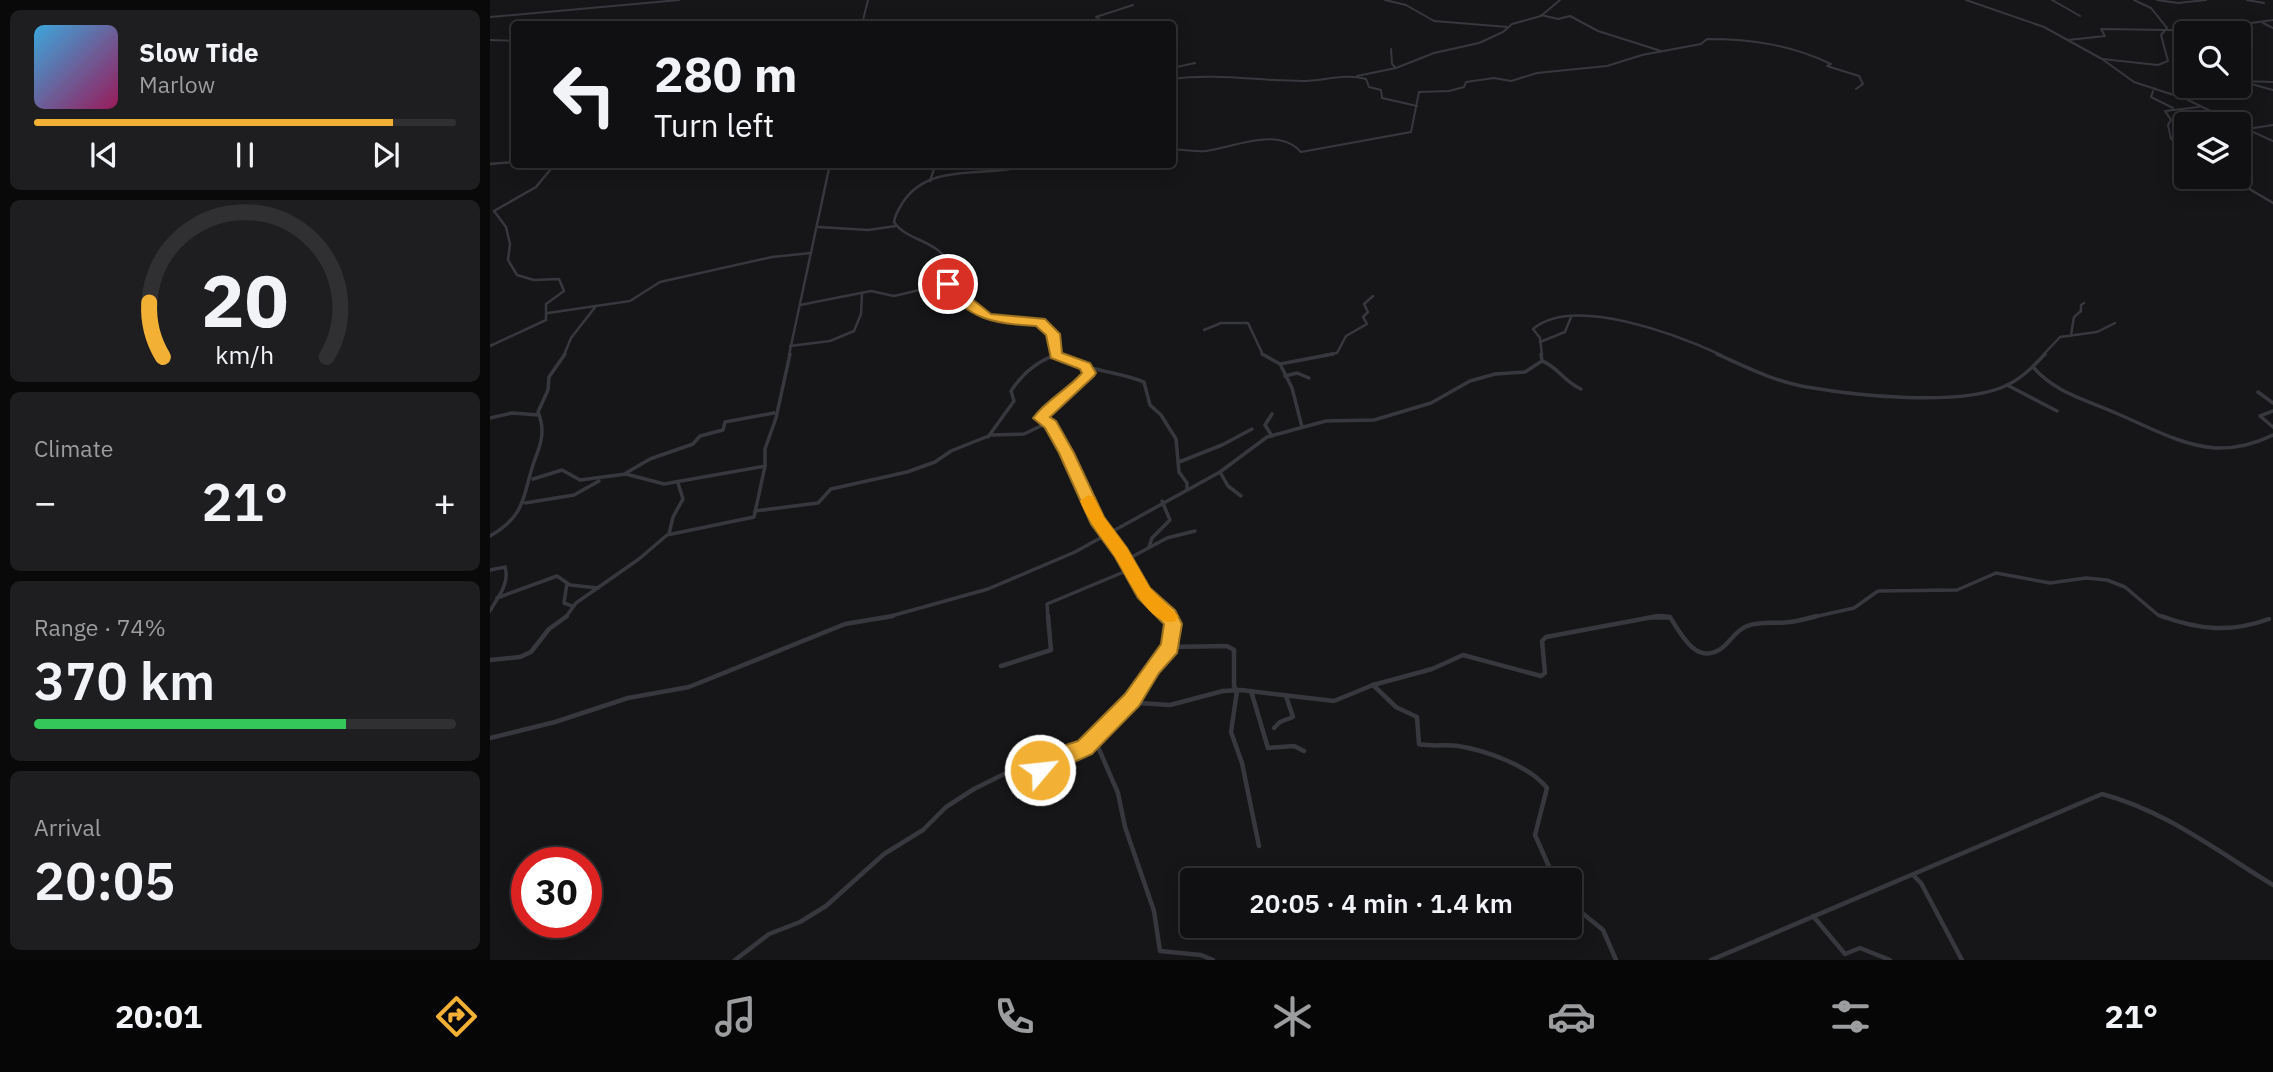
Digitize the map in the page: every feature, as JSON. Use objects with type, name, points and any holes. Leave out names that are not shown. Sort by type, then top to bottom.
[{"type":"street","points":[[490,17],[679,0]]},
{"type":"street","points":[[863,21],[868,0]]},
{"type":"street","points":[[1385,0],[1392,4],[1405,5],[1437,23],[1447,21],[1454,25],[1484,29],[1510,26],[1541,15],[1560,0]]},
{"type":"street","points":[[1966,0],[2015,16],[2068,40],[2102,59],[2134,82],[2186,99],[2212,112]]},
{"type":"street","points":[[2052,0],[2080,16]]},
{"type":"street","points":[[2134,0],[2151,8],[2167,29]]},
{"type":"street","points":[[2157,0],[2178,3],[2206,0]]},
{"type":"street","points":[[2247,0],[2264,2]]},
{"type":"street","points":[[2260,0],[2269,4]]},
{"type":"street","points":[[1102,21],[1096,19],[1098,16],[1133,5]]},
{"type":"street","points":[[1541,15],[1560,19],[1570,16],[1599,32],[1662,51]]},
{"type":"street","points":[[2068,40],[2105,36],[2101,29],[2227,31],[2241,25],[2273,20]]},
{"type":"street","points":[[2261,22],[2273,28]]},
{"type":"street","points":[[1176,78],[1205,73],[1273,81],[1356,76],[1396,68],[1435,53],[1479,43],[1510,26]]},
{"type":"street","points":[[2102,59],[2158,65],[2167,62],[2167,49],[2161,35],[2167,29]]},
{"type":"street","points":[[490,40],[511,41]]},
{"type":"street","points":[[1176,149],[1203,151],[1270,139],[1293,143],[1298,151],[1304,152],[1412,132],[1419,93],[1451,91],[1464,87],[1467,81],[1496,78],[1511,81],[1538,73],[1597,68],[1701,44],[1706,40],[1766,40],[1795,47],[1831,64],[1827,66],[1858,76],[1863,84],[1856,89]]},
{"type":"street","points":[[1391,49],[1392,64],[1396,68]]},
{"type":"street","points":[[1176,67],[1195,63]]},
{"type":"street","points":[[1356,76],[1366,79],[1369,87],[1381,90],[1382,98],[1417,106]]},
{"type":"street","points":[[2251,81],[2273,82]]},
{"type":"street","points":[[2251,84],[2273,90]]},
{"type":"street","points":[[2153,90],[2151,97],[2175,109]]},
{"type":"street","points":[[2160,107],[2166,104]]},
{"type":"street","points":[[2174,141],[2168,125],[2171,120],[2165,111],[2202,107]]},
{"type":"street","points":[[2251,128],[2273,125]]},
{"type":"street","points":[[2251,131],[2273,141]]},
{"type":"street","points":[[490,164],[511,162]]},
{"type":"street","points":[[490,346],[544,322],[548,313],[545,305],[562,294],[563,282],[559,279],[534,280],[517,275],[508,260],[510,244],[506,227],[494,211],[537,187],[553,168]]},
{"type":"street","points":[[490,660],[520,657],[531,652],[550,629],[566,617],[572,606],[669,534],[754,517],[765,467],[765,449],[819,228],[829,168]]},
{"type":"street","points":[[930,181],[934,169],[942,168]]},
{"type":"street","points":[[1018,168],[946,176],[930,181],[913,190],[901,202],[894,218],[897,226],[914,239],[929,245],[948,262],[948,281],[955,293],[993,319],[1040,322],[1053,334],[1055,355]]},
{"type":"street","points":[[2249,189],[2273,203]]},
{"type":"street","points":[[819,228],[868,229],[897,226]]},
{"type":"street","points":[[548,313],[634,299],[660,282],[772,257],[811,253]]},
{"type":"street","points":[[800,305],[871,291],[894,296],[924,289],[955,293]]},
{"type":"street","points":[[790,346],[830,341],[854,331],[861,314],[862,294]]},
{"type":"street","points":[[1204,330],[1221,323],[1247,323],[1263,356],[1280,364],[1337,353],[1346,336],[1367,324],[1363,317],[1368,312],[1364,304],[1373,296]]},
{"type":"street","points":[[2071,335],[2074,317],[2082,310],[2081,305],[2084,303]]},
{"type":"street","points":[[490,536],[508,526],[526,503],[535,459],[543,442],[540,431],[543,424],[539,408],[548,390],[549,377],[568,349],[570,338],[596,306]]},
{"type":"street","points":[[1542,361],[1540,342],[1533,329],[1536,326],[1544,321],[1571,317],[1611,317],[1648,326],[1662,334],[1688,339],[1752,370],[1808,388],[1927,398],[1991,391],[2007,385],[2033,367],[2060,337],[2102,331],[2115,323]]},
{"type":"street","points":[[1540,342],[1558,338],[1571,325],[1571,317]]},
{"type":"street","points":[[988,437],[1014,401],[1011,391],[1015,384],[1041,360],[1055,355],[1106,373],[1128,375],[1144,382],[1150,405],[1161,415],[1176,439],[1179,472],[1187,483],[1187,489]]},
{"type":"street","points":[[490,738],[555,722],[628,698],[699,683],[840,626],[890,617],[988,589],[1108,536],[1162,501],[1220,472],[1260,440],[1272,436],[1326,421],[1374,420],[1431,403],[1470,382],[1495,374],[1525,372],[1542,361],[1551,363],[1556,374],[1581,389]]},
{"type":"street","points":[[1280,364],[1302,428]]},
{"type":"street","points":[[735,960],[769,934],[800,922],[826,905],[869,866],[923,830],[946,807],[1010,771],[1072,754],[1095,740],[1126,706],[1170,647],[1172,620],[1144,593],[1126,560],[1097,520],[1049,423],[1041,417],[1080,385],[1089,373],[1085,366]]},
{"type":"street","points":[[2033,367],[2040,376],[2062,390],[2161,434],[2225,448],[2260,442],[2273,435]]},
{"type":"street","points":[[1285,376],[1297,373],[1308,378]]},
{"type":"street","points":[[2007,385],[2057,411]]},
{"type":"street","points":[[2258,393],[2273,403]]},
{"type":"street","points":[[2273,411],[2260,416],[2273,427]]},
{"type":"street","points":[[490,418],[512,413],[539,415]]},
{"type":"street","points":[[533,479],[562,470],[577,480],[599,480],[624,474],[650,458],[693,444],[700,436],[723,430],[725,422],[775,413]]},
{"type":"street","points":[[1272,414],[1265,425],[1272,436]]},
{"type":"street","points":[[755,511],[818,503],[831,489],[876,481],[917,469],[936,462],[951,451],[988,437],[1004,433],[1024,434],[1049,423]]},
{"type":"street","points":[[1179,462],[1222,445],[1252,429]]},
{"type":"street","points":[[624,474],[651,484],[678,483],[765,467]]},
{"type":"street","points":[[1220,472],[1230,488],[1241,496]]},
{"type":"street","points":[[526,503],[576,495],[588,490],[599,480]]},
{"type":"street","points":[[669,534],[673,516],[682,499],[678,483]]},
{"type":"street","points":[[1149,547],[1152,538],[1170,520],[1162,501]]},
{"type":"street","points":[[1126,560],[1149,547],[1195,531]]},
{"type":"street","points":[[490,570],[507,568],[507,582],[490,611]]},
{"type":"street","points":[[1001,666],[1051,650],[1046,606],[1049,603],[1131,569]]},
{"type":"street","points":[[1126,706],[1170,705],[1237,691],[1334,701],[1373,685],[1432,669],[1463,655],[1514,671],[1542,676],[1545,671],[1542,641],[1546,637],[1659,616],[1670,617],[1687,644],[1700,653],[1709,654],[1724,647],[1730,638],[1748,625],[1791,622],[1854,608],[1878,591],[1957,590],[1997,573],[2050,583],[2087,578],[2107,580],[2125,587],[2158,615],[2195,628],[2249,626],[2269,619]]},
{"type":"street","points":[[497,598],[551,577],[561,577],[567,583],[598,588]]},
{"type":"street","points":[[567,583],[564,603],[572,606]]},
{"type":"street","points":[[1170,647],[1232,648],[1236,662],[1234,686],[1237,691],[1231,732],[1242,763],[1259,846]]},
{"type":"street","points":[[1373,685],[1399,709],[1417,717],[1416,741],[1419,744],[1465,747],[1544,781],[1547,789],[1535,835],[1550,868]]},
{"type":"street","points":[[1251,691],[1257,703],[1268,748],[1294,746],[1304,751]]},
{"type":"street","points":[[1275,728],[1280,722],[1293,717],[1286,696]]},
{"type":"street","points":[[1095,740],[1118,793],[1125,827],[1154,911],[1160,951],[1184,956],[1206,955],[1213,960]]},
{"type":"street","points":[[1010,771],[1020,794],[1028,798],[1035,793],[1040,770],[1048,759]]},
{"type":"street","points":[[1711,960],[2102,794],[2133,801],[2155,810],[2273,885]]},
{"type":"street","points":[[1913,875],[1962,960]]},
{"type":"street","points":[[1582,913],[1603,930],[1616,960]]},
{"type":"street","points":[[1813,916],[1845,954],[1860,948],[1890,960]]},
{"type":"slow traffic","points":[[1088,501],[1097,520],[1121,552],[1144,593],[1169,616]]},
{"type":"route","points":[[948,284],[955,293],[993,319],[1040,322],[1053,334],[1055,355],[1085,366],[1089,373],[1081,384],[1053,404],[1041,418],[1051,425],[1097,520],[1121,552],[1144,593],[1169,615],[1173,624],[1170,647],[1132,700],[1095,740],[1072,754],[1048,759],[1040,770]]}]
